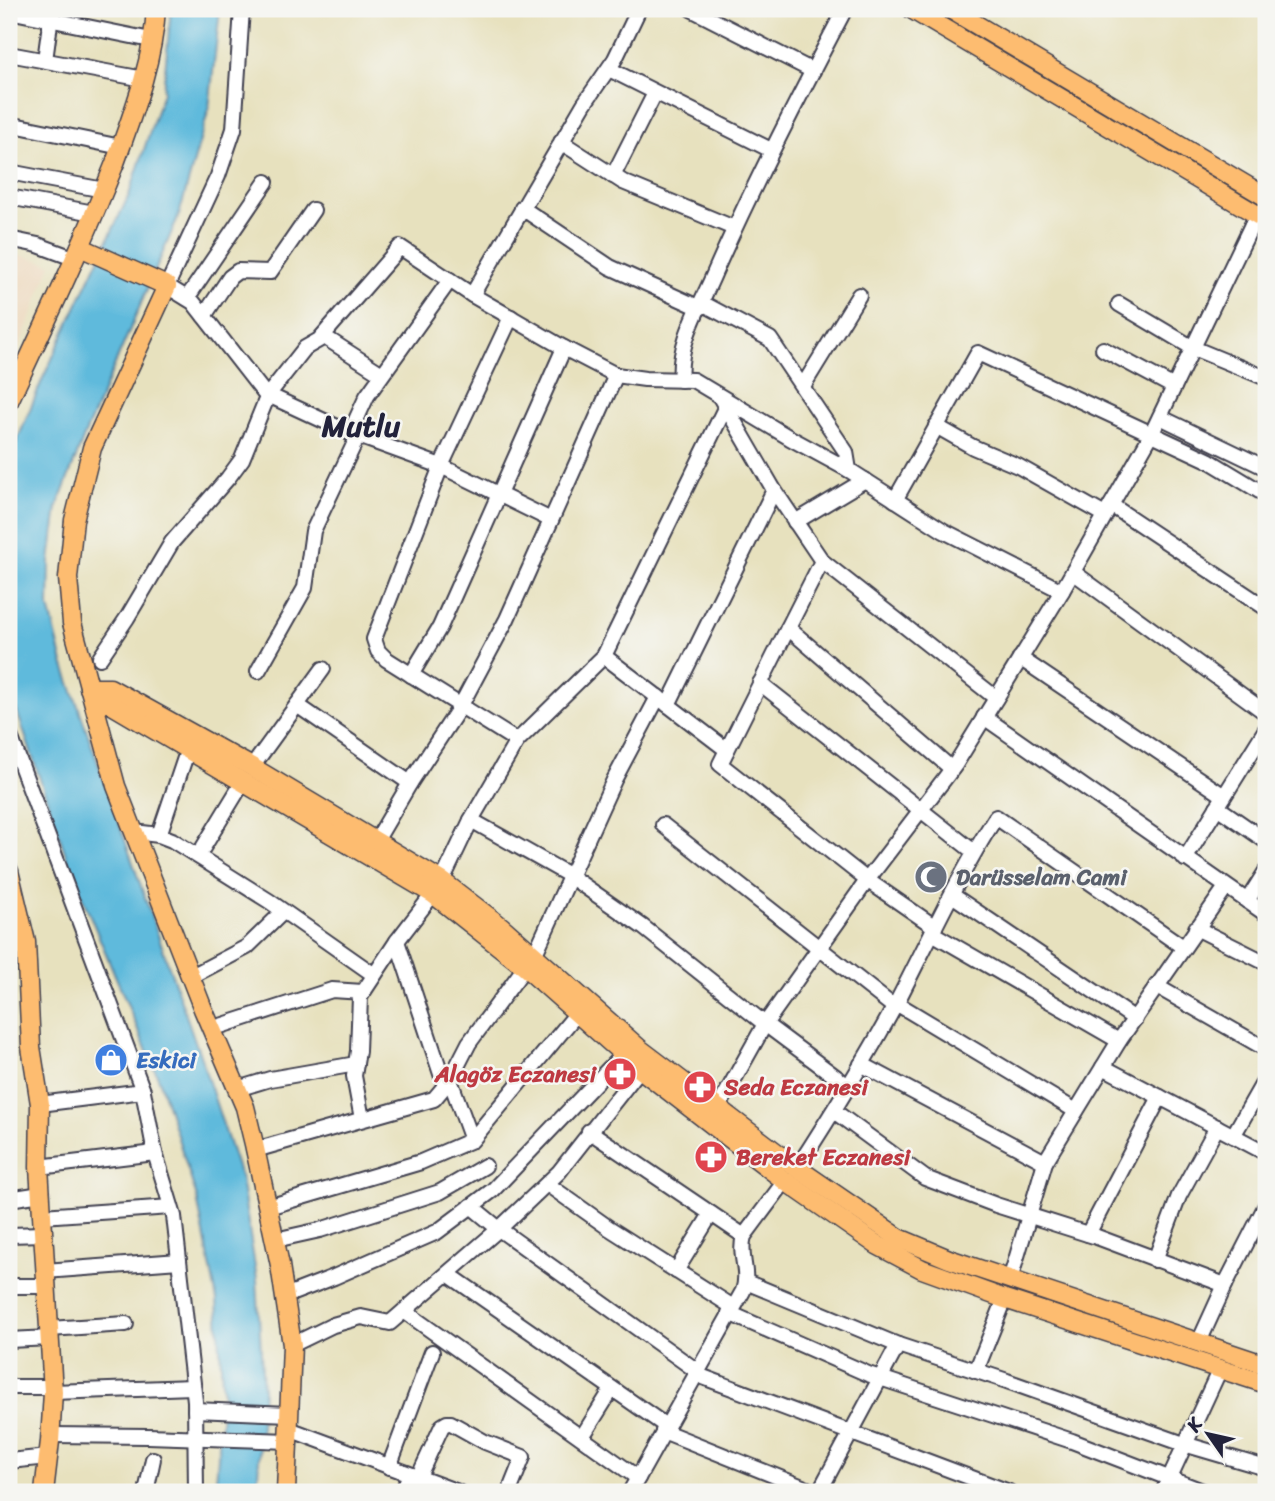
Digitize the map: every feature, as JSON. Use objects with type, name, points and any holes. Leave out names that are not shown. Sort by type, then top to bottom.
[{"type":"main road","points":[[9,401],[82,252],[144,79],[156,9]]},
{"type":"main road","points":[[911,9],[1262,217]]},
{"type":"main road","points":[[950,9],[1266,197]]},
{"type":"main road","points":[[82,252],[162,282],[92,449],[74,520],[68,578],[72,623],[116,786],[244,1107],[256,1150],[275,1240],[292,1345],[286,1492]]},
{"type":"main road","points":[[91,695],[110,688],[247,775],[437,887]]},
{"type":"main road","points":[[91,695],[188,749],[247,775],[376,841],[718,1108],[791,1174],[877,1245],[922,1269],[1005,1299],[1266,1384]]},
{"type":"main road","points":[[9,872],[40,1104],[39,1167],[53,1389],[44,1492]]},
{"type":"main road","points":[[530,961],[578,1012],[640,1069],[791,1174],[898,1238],[1010,1280],[1266,1364]]},
{"type":"street","points":[[243,9],[234,129],[218,176],[162,282],[187,298],[204,316],[264,393],[354,434],[441,466],[551,520]]},
{"type":"street","points":[[472,295],[561,142],[608,69],[639,9]]},
{"type":"street","points":[[691,9],[813,71]]},
{"type":"street","points":[[681,380],[679,362],[734,228],[771,150],[845,9]]},
{"type":"street","points":[[9,12],[51,14],[151,40]]},
{"type":"street","points":[[44,60],[51,14]]},
{"type":"street","points":[[9,54],[144,79]]},
{"type":"street","points":[[608,69],[771,150]]},
{"type":"street","points":[[613,176],[655,93]]},
{"type":"street","points":[[9,124],[121,147]]},
{"type":"street","points":[[561,142],[623,183],[734,228]]},
{"type":"street","points":[[9,172],[104,190]]},
{"type":"street","points":[[187,298],[266,183]]},
{"type":"street","points":[[9,197],[94,213]]},
{"type":"street","points":[[522,208],[610,267],[701,305],[770,338],[846,452],[849,470]]},
{"type":"street","points":[[204,316],[230,277],[238,271],[270,272],[313,210]]},
{"type":"street","points":[[718,1108],[765,1024],[867,880],[952,769],[1073,572],[1151,435],[1262,217]]},
{"type":"street","points":[[9,239],[82,252]]},
{"type":"street","points":[[100,658],[172,542],[242,459],[268,395],[304,348],[323,336],[400,247],[472,295],[616,375],[645,379],[693,380],[722,400],[849,470],[944,531],[1062,590]]},
{"type":"street","points":[[258,671],[305,588],[313,531],[367,396],[450,280]]},
{"type":"street","points":[[803,386],[859,295]]},
{"type":"street","points":[[1119,304],[1193,348],[1266,378]]},
{"type":"street","points":[[511,317],[441,466],[374,639],[378,651],[411,675],[517,741]]},
{"type":"street","points":[[323,336],[382,374]]},
{"type":"street","points":[[411,675],[440,627],[564,348]]},
{"type":"street","points":[[1103,349],[1174,387]]},
{"type":"street","points":[[895,500],[978,353],[1208,460],[1266,495]]},
{"type":"street","points":[[376,841],[460,706],[507,619],[616,375]]},
{"type":"street","points":[[722,400],[774,490],[822,561],[996,698]]},
{"type":"street","points":[[362,1119],[354,1076],[360,997],[373,974],[437,887],[471,820],[517,741],[604,656],[722,400]]},
{"type":"street","points":[[1160,417],[1266,468]]},
{"type":"street","points":[[936,426],[973,447],[1108,510],[1266,608]]},
{"type":"street","points":[[795,522],[864,480]]},
{"type":"street","points":[[256,1150],[433,1099],[448,1083],[469,1042],[530,961],[614,780],[663,701],[774,490]]},
{"type":"street","points":[[822,561],[720,764],[934,930],[1119,1041]]},
{"type":"street","points":[[1073,572],[1266,713]]},
{"type":"street","points":[[788,628],[952,769]]},
{"type":"street","points":[[604,656],[727,750]]},
{"type":"street","points":[[1020,658],[1221,801],[1266,841]]},
{"type":"street","points":[[198,856],[247,775],[323,669]]},
{"type":"street","points":[[760,683],[974,852]]},
{"type":"street","points":[[297,705],[410,783]]},
{"type":"street","points":[[984,717],[1266,914]]},
{"type":"street","points":[[1185,859],[1266,729]]},
{"type":"street","points":[[9,733],[144,1091],[155,1153],[171,1207],[179,1261],[194,1387],[196,1492]]},
{"type":"street","points":[[159,835],[188,749]]},
{"type":"street","points":[[630,1492],[746,1282],[741,1246],[744,1236],[834,1111],[895,1005],[974,852],[996,817],[1183,947]]},
{"type":"street","points":[[471,820],[571,877],[643,927],[848,1086]]},
{"type":"street","points":[[663,825],[895,1005],[1076,1111]]},
{"type":"street","points":[[134,832],[173,840],[373,974]]},
{"type":"street","points":[[1247,901],[1266,871]]},
{"type":"street","points":[[1010,1280],[1027,1215],[1045,1162],[1119,1041],[1226,887]]},
{"type":"street","points":[[952,895],[1135,1018]]},
{"type":"street","points":[[190,976],[247,947],[283,912]]},
{"type":"street","points":[[1196,928],[1266,963]]},
{"type":"street","points":[[397,941],[448,1083],[472,1140]]},
{"type":"street","points":[[1156,986],[1266,1049]]},
{"type":"street","points":[[211,1029],[332,990],[363,992]]},
{"type":"street","points":[[268,1207],[421,1162],[472,1140],[578,1012]]},
{"type":"street","points":[[285,1296],[436,1232],[493,1190],[622,1055]]},
{"type":"street","points":[[237,1089],[270,1079],[356,1064]]},
{"type":"street","points":[[861,1064],[1045,1162]]},
{"type":"street","points":[[1103,1068],[1266,1153]]},
{"type":"street","points":[[292,1345],[349,1319],[361,1317],[390,1323],[499,1229],[559,1172],[640,1069]]},
{"type":"street","points":[[1233,1136],[1266,1078]]},
{"type":"street","points":[[40,1104],[144,1091]]},
{"type":"street","points":[[1088,1234],[1160,1097]]},
{"type":"street","points":[[834,1111],[925,1178],[1225,1285]]},
{"type":"street","points":[[1155,1260],[1179,1196],[1217,1127]]},
{"type":"street","points":[[589,1132],[744,1236]]},
{"type":"street","points":[[39,1167],[155,1153]]},
{"type":"street","points":[[275,1240],[320,1230],[440,1192],[485,1166]]},
{"type":"street","points":[[547,1184],[731,1310],[882,1378],[1072,1441],[1205,1492]]},
{"type":"street","points":[[9,1199],[41,1194]]},
{"type":"street","points":[[1199,1342],[1266,1205]]},
{"type":"street","points":[[471,1206],[696,1373],[1009,1492]]},
{"type":"street","points":[[42,1216],[171,1207]]},
{"type":"street","points":[[676,1270],[711,1214]]},
{"type":"street","points":[[9,1235],[43,1234]]},
{"type":"street","points":[[9,1286],[179,1261]]},
{"type":"street","points":[[448,1274],[612,1389],[664,1429],[817,1492],[898,1345]]},
{"type":"street","points":[[746,1282],[898,1345],[1184,1444],[1266,1468]]},
{"type":"street","points":[[976,1371],[1005,1299]]},
{"type":"street","points":[[404,1311],[638,1478]]},
{"type":"street","points":[[9,1340],[126,1324]]},
{"type":"street","points":[[389,1467],[432,1352]]},
{"type":"street","points":[[1163,1492],[1220,1369]]},
{"type":"street","points":[[9,1387],[194,1387]]},
{"type":"street","points":[[582,1437],[612,1389]]},
{"type":"street","points":[[195,1410],[289,1428],[458,1492]]},
{"type":"street","points":[[402,1492],[414,1477],[443,1426],[452,1423],[485,1443],[523,1457],[509,1492]]},
{"type":"street","points":[[51,1435],[196,1438],[289,1428]]},
{"type":"street","points":[[9,1461],[48,1457]]},
{"type":"street","points":[[146,1492],[153,1459]]},
{"type":"shaded area","points":[[9,252],[51,264],[9,373]]},
{"type":"water","points":[[171,9],[220,9],[209,108],[179,215],[85,434],[57,507],[50,561],[49,607],[63,663],[241,1179],[257,1279],[263,1390],[257,1492],[215,1492],[223,1399],[217,1300],[197,1198],[160,1082],[72,873],[9,688],[10,458],[43,378],[129,195],[163,92]]},
{"type":"place","name":"Darüsselam Cami","points":[[931,877]]},
{"type":"place","name":"Eskici","points":[[111,1060]]},
{"type":"place","name":"Alagöz Eczanesi","points":[[620,1074]]},
{"type":"place","name":"Seda Eczanesi","points":[[700,1087]]},
{"type":"place","name":"Bereket Eczanesi","points":[[711,1157]]},
{"type":"district","name":"Mutlu","points":[[361,426]]}]
